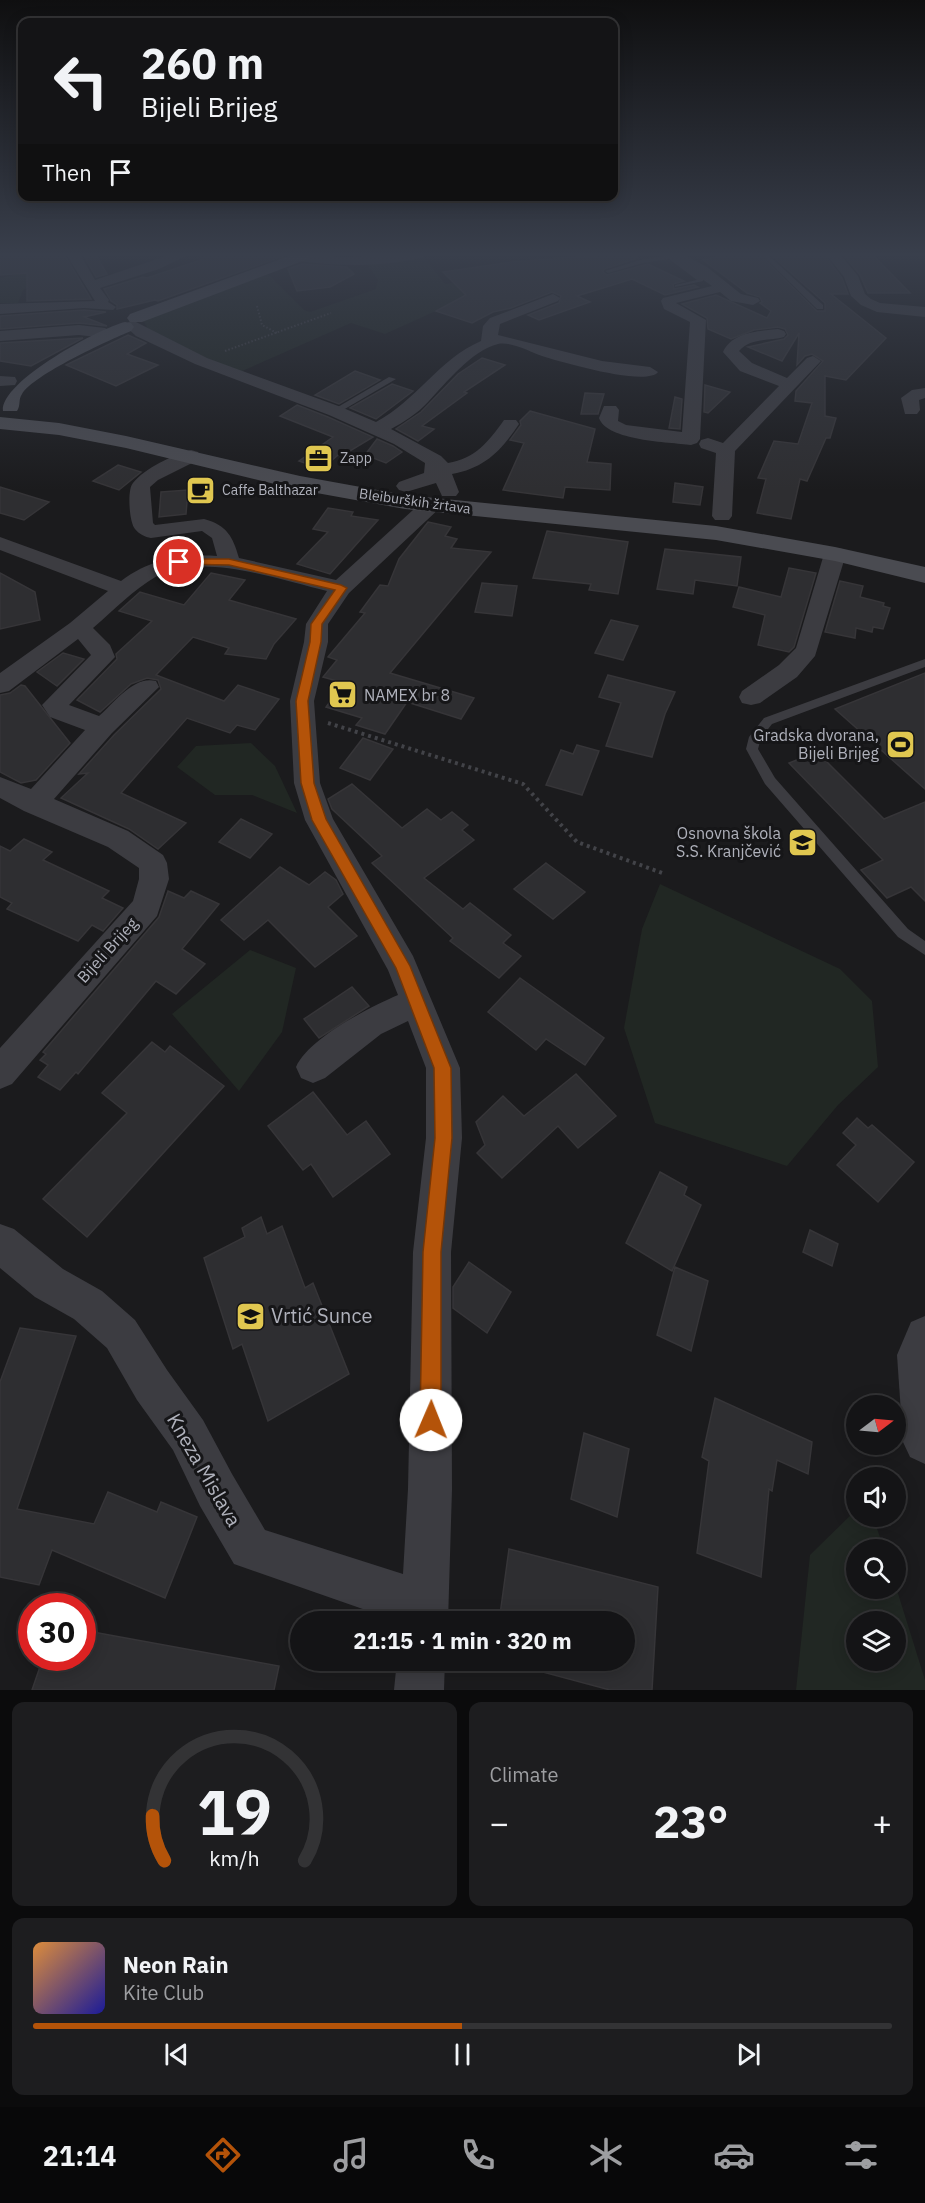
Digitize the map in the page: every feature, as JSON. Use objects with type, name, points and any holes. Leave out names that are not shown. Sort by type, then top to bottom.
[{"type":"street","points":[[0,336],[41,333]]},
{"type":"street","points":[[3,383],[48,364],[95,333]]},
{"type":"street","points":[[4,414],[10,396],[18,386],[96,333]]},
{"type":"street","name":"Bleiburških žrtava","points":[[142,333],[198,359],[377,429],[438,480],[492,498],[722,516],[782,524],[925,555]]},
{"type":"street","points":[[377,429],[404,412],[469,352],[489,343],[490,333]]},
{"type":"street","points":[[692,439],[697,333]]},
{"type":"street","points":[[778,334],[738,343],[732,347],[731,352],[746,367],[788,384]]},
{"type":"street","points":[[490,339],[510,340],[583,362],[625,371],[650,372]]},
{"type":"street","points":[[722,516],[726,450],[788,384],[813,362]]},
{"type":"street","points":[[910,410],[910,398],[925,393]]},
{"type":"street","points":[[610,410],[608,418],[610,424],[622,430],[692,439],[726,450]]},
{"type":"street","name":"Bleiburških žrtava","points":[[4,414],[59,429],[191,456],[300,483],[438,480],[588,519],[716,533],[835,554],[925,575]]},
{"type":"street","name":"Bleiburških žrtava","points":[[4,414],[70,422],[346,479],[406,486],[438,480],[470,466],[498,442],[510,424]]},
{"type":"street","points":[[191,456],[151,476],[140,486],[140,513],[143,526],[152,532],[204,525],[212,528],[224,539],[229,562]]},
{"type":"street","points":[[425,1611],[430,1489],[432,1252],[444,1138],[443,1068],[402,966],[319,820],[307,783],[302,701],[316,642],[317,624],[341,588],[420,514],[438,480]]},
{"type":"street","points":[[0,543],[125,590]]},
{"type":"street","points":[[751,697],[788,671],[807,651],[835,554]]},
{"type":"street","points":[[0,685],[79,627],[138,578],[159,567],[179,562],[229,562],[341,588]]},
{"type":"street","points":[[79,627],[102,650],[103,657],[55,705],[59,711],[103,727]]},
{"type":"street","points":[[34,804],[103,727],[147,687]]},
{"type":"street","name":"Bijeli Brijeg","points":[[0,787],[117,839],[138,851],[153,863],[154,879],[146,907],[0,1073]]},
{"type":"street","points":[[313,1066],[369,1024],[416,1002]]},
{"type":"street","name":"Kneza Mislava","points":[[0,1243],[49,1283],[88,1305],[121,1334],[152,1385],[188,1435],[216,1490],[250,1548],[420,1611]]},
{"type":"street","points":[[925,1336],[918,1356],[925,1442]]},
{"type":"street","points":[[419,1690],[420,1671]]},
{"type":"lane","points":[[334,411],[392,378]]},
{"type":"lane","points":[[925,663],[768,721],[755,736],[752,749],[777,790],[903,933],[925,949]]},
{"type":"path","points":[[198,359],[277,333]]},
{"type":"path","points":[[303,716],[523,784],[577,842],[665,874]]},
{"type":"shaded area","points":[[150,333],[329,333],[240,372]]},
{"type":"shaded area","points":[[251,743],[275,766],[297,813],[252,795],[215,795],[177,767],[196,746]]},
{"type":"shaded area","points":[[660,884],[840,969],[872,1001],[878,1067],[838,1105],[787,1166],[655,1123],[624,1028],[642,929]]},
{"type":"shaded area","points":[[250,950],[296,968],[282,1032],[239,1091],[172,1014]]},
{"type":"shaded area","points":[[846,1520],[846,1527],[876,1527],[881,1539],[846,1539],[846,1599],[900,1599],[903,1611],[846,1611],[846,1671],[906,1671],[906,1619],[925,1680],[925,1690],[796,1690],[810,1555]]},
{"type":"building","points":[[717,333],[747,333],[731,339]]},
{"type":"building","points":[[787,333],[880,333],[886,338],[846,380],[825,376],[825,416],[836,418],[830,438],[826,438],[807,481],[800,479],[791,519],[757,513],[766,479],[758,478],[774,441],[798,444],[812,403],[795,401],[796,391],[823,361],[812,354],[805,356],[797,365],[799,333],[782,361],[748,347],[784,339],[788,335]]},
{"type":"building","points":[[128,335],[146,343],[127,354],[158,365],[116,386],[66,365]]},
{"type":"building","points":[[83,338],[31,366],[0,361],[0,343]]},
{"type":"building","points":[[482,358],[505,365],[464,392],[467,393],[422,426],[434,429],[418,441],[396,429],[421,412],[458,374]]},
{"type":"building","points":[[355,371],[380,380],[339,404],[315,395]]},
{"type":"building","points":[[392,384],[413,391],[376,419],[350,408]]},
{"type":"building","points":[[705,385],[730,392],[708,413],[704,412]]},
{"type":"building","points":[[585,393],[604,394],[598,414],[581,414]]},
{"type":"building","points":[[675,397],[682,399],[680,429],[669,428]]},
{"type":"building","points":[[297,405],[373,437],[350,451],[345,449],[322,469],[299,461],[333,437],[280,416]]},
{"type":"building","points":[[530,411],[595,429],[587,462],[611,464],[610,490],[565,487],[563,498],[503,490],[524,443],[510,440],[521,425],[520,421]]},
{"type":"building","points":[[377,439],[402,452],[386,463],[365,455]]},
{"type":"building","points":[[118,465],[141,472],[119,490],[93,481]]},
{"type":"building","points":[[675,483],[703,487],[700,505],[673,502]]},
{"type":"building","points":[[0,487],[49,502],[24,520],[0,513]]},
{"type":"building","points":[[188,490],[186,514],[159,517],[161,492]]},
{"type":"building","points":[[328,508],[353,512],[351,516],[378,520],[330,574],[297,564],[328,532],[313,529]]},
{"type":"building","points":[[428,522],[451,527],[445,536],[457,539],[451,548],[491,552],[390,673],[474,698],[461,719],[407,702],[385,734],[356,725],[362,718],[326,707],[344,683],[323,677],[337,660],[328,657],[365,613],[360,612],[380,585],[388,586],[399,559]]},
{"type":"building","points":[[547,531],[628,542],[618,594],[589,590],[591,584],[533,578]]},
{"type":"building","points":[[665,549],[741,557],[737,586],[695,580],[693,594],[657,589]]},
{"type":"building","points":[[789,568],[816,573],[794,647],[789,652],[758,645],[765,615],[733,607],[739,587],[781,597]]},
{"type":"building","points":[[0,573],[35,592],[40,620],[0,629]]},
{"type":"building","points":[[211,573],[245,580],[229,600],[296,619],[274,644],[266,659],[225,654],[229,648],[193,637],[156,675],[224,701],[238,685],[279,699],[255,730],[237,725],[230,733],[187,718],[121,793],[186,823],[158,849],[129,829],[61,798],[88,773],[79,774],[114,735],[161,689],[158,680],[147,678],[131,684],[100,712],[77,700],[117,659],[116,654],[152,621],[119,611],[140,592],[184,605]]},
{"type":"building","points":[[840,581],[863,586],[860,597],[884,603],[883,606],[890,608],[883,629],[873,627],[872,632],[856,628],[855,638],[825,632]]},
{"type":"building","points":[[482,583],[517,586],[512,616],[475,612]]},
{"type":"building","points":[[611,620],[638,626],[623,660],[595,653]]},
{"type":"building","points":[[63,653],[84,659],[57,686],[37,672]]},
{"type":"building","name":"Gradska dvorana, Bijeli Brijeg","points":[[925,673],[925,789],[835,709]]},
{"type":"building","points":[[608,675],[675,692],[665,714],[652,757],[606,746],[621,703],[599,697]]},
{"type":"building","points":[[21,685],[25,686],[70,743],[36,780],[21,783],[0,772],[0,695],[10,693]]},
{"type":"building","points":[[363,738],[393,749],[370,780],[340,768]]},
{"type":"building","points":[[577,745],[599,751],[582,795],[546,785],[561,750],[573,754]]},
{"type":"building","points":[[817,752],[884,819],[925,802],[925,901],[911,887],[887,898],[861,870],[883,860],[789,763]]},
{"type":"building","points":[[352,784],[402,828],[427,809],[441,820],[452,812],[468,825],[462,830],[474,840],[424,878],[463,909],[470,903],[511,935],[503,943],[521,956],[499,978],[450,941],[453,938],[372,863],[382,856],[332,809],[328,799]]},
{"type":"building","points":[[241,819],[272,834],[250,858],[219,842]]},
{"type":"building","points":[[24,839],[52,852],[43,860],[109,891],[102,898],[123,908],[103,931],[92,925],[78,941],[7,909],[12,903],[0,897],[0,846],[10,851]]},
{"type":"building","points":[[546,863],[585,892],[553,919],[514,889]]},
{"type":"building","points":[[280,867],[309,885],[325,872],[336,880],[343,894],[328,907],[357,936],[315,967],[268,920],[244,940],[221,920]]},
{"type":"building","points":[[168,891],[184,898],[191,891],[219,904],[182,949],[205,964],[176,994],[156,981],[78,1074],[76,1072],[60,1090],[38,1077],[48,1065],[40,1060],[46,1054],[43,1052],[159,917]]},
{"type":"building","points":[[520,978],[604,1038],[585,1065],[546,1039],[536,1050],[488,1012]]},
{"type":"building","points":[[352,987],[369,1006],[319,1038],[304,1019]]},
{"type":"building","points":[[152,1042],[165,1052],[170,1046],[224,1086],[87,1237],[43,1199],[127,1113],[102,1093]]},
{"type":"building","points":[[576,1074],[616,1116],[578,1148],[558,1126],[502,1178],[477,1153],[485,1145],[476,1122],[503,1096],[524,1116]]},
{"type":"building","points":[[313,1092],[347,1135],[366,1121],[390,1154],[333,1197],[311,1164],[303,1170],[268,1126]]},
{"type":"building","points":[[857,1118],[868,1128],[872,1125],[914,1162],[878,1202],[837,1165],[856,1145],[843,1133]]},
{"type":"building","points":[[660,1172],[687,1187],[684,1195],[701,1205],[672,1271],[626,1243]]},
{"type":"building","points":[[261,1217],[267,1234],[282,1226],[305,1288],[313,1283],[349,1374],[268,1421],[242,1344],[233,1349],[204,1258],[245,1237],[242,1228]]},
{"type":"building","points":[[810,1230],[838,1244],[832,1266],[803,1252]]},
{"type":"building","points":[[469,1262],[511,1292],[487,1333],[453,1308],[453,1287]]},
{"type":"building","points":[[675,1267],[708,1281],[691,1351],[657,1335]]},
{"type":"building","points":[[20,1328],[76,1336],[17,1509],[94,1524],[108,1492],[157,1512],[161,1502],[197,1517],[165,1598],[52,1550],[39,1585],[0,1577],[0,1382]]},
{"type":"building","points":[[715,1398],[812,1442],[808,1474],[777,1460],[772,1491],[769,1489],[761,1577],[697,1553],[709,1461],[702,1457]]},
{"type":"building","points":[[584,1433],[629,1449],[617,1517],[571,1499]]},
{"type":"building","points":[[509,1549],[658,1587],[652,1690],[610,1690],[539,1671],[635,1671],[635,1611],[501,1611]]},
{"type":"building","points":[[96,1633],[279,1666],[274,1690],[32,1690],[39,1671],[96,1671]]},
{"type":"place","name":"Zapp","points":[[319,458]]},
{"type":"place","name":"Caffe Balthazar","points":[[201,490]]},
{"type":"place","name":"NAMEX br 8","points":[[343,695]]},
{"type":"place","name":"Gradska dvorana, Bijeli Brijeg","points":[[900,744]]},
{"type":"place","name":"Osnovna škola S.S. Kranjčević","points":[[802,842]]},
{"type":"place","name":"Vrtić Sunce","points":[[250,1316]]},
{"type":"route","points":[[179,562],[229,562],[341,588],[317,624],[316,642],[302,701],[307,783],[319,820],[402,966],[443,1068],[444,1138],[432,1252],[431,1420]]}]
